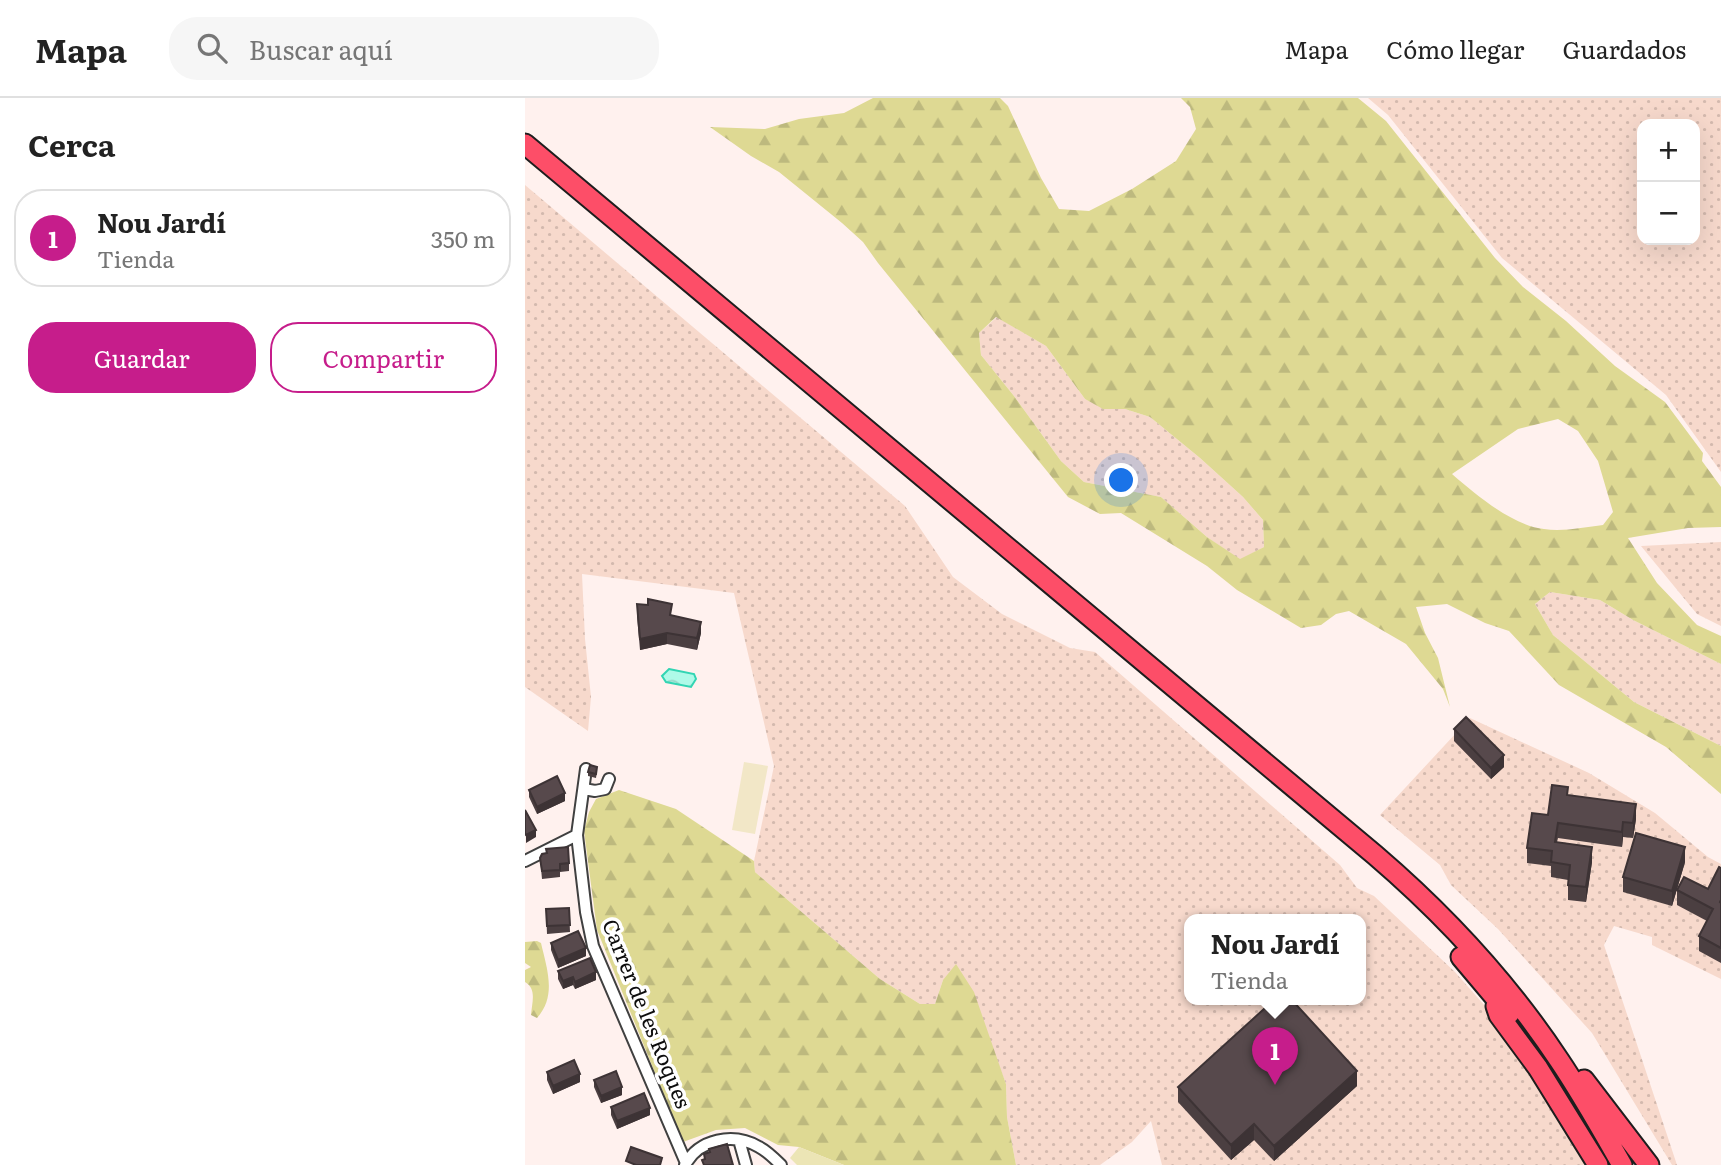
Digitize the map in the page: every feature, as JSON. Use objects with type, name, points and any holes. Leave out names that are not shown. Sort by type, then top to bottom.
[{"type":"highway","points":[[525,144],[1390,868],[1426,901],[1557,1058],[1622,1165]]},
{"type":"highway","points":[[525,161],[1417,910],[1475,971],[1497,989],[1607,1165]]},
{"type":"highway","points":[[1497,989],[1499,1015],[1538,1068],[1598,1165]]},
{"type":"highway","points":[[1497,989],[1520,998],[1649,1165]]},
{"type":"street","name":"Carrer de les Roques","points":[[586,769],[577,835],[593,946],[685,1164]]},
{"type":"street","points":[[584,789],[595,792],[605,789],[609,779]]},
{"type":"street","points":[[525,861],[577,835]]},
{"type":"street","points":[[685,1164],[701,1146],[739,1140],[760,1147],[781,1165]]},
{"type":"street","points":[[739,1140],[746,1165]]},
{"type":"shaded area","points":[[1368,98],[1721,98],[1721,472],[1666,395],[1502,258],[1388,115]]},
{"type":"shaded area","points":[[525,185],[905,506],[953,577],[1002,614],[1070,648],[1095,652],[1340,865],[1357,888],[1374,896],[1455,972],[1492,1014],[1544,1083],[1587,1165],[1162,1165],[1151,1121],[1132,1142],[1100,1165],[1016,1165],[1007,1117],[1006,1084],[990,1042],[943,980],[935,1004],[920,1004],[880,979],[755,872],[754,861],[774,766],[734,593],[582,574],[591,697],[588,731],[525,687]]},
{"type":"shaded area","points":[[997,317],[1046,346],[1085,399],[1103,408],[1125,409],[1150,417],[1200,458],[1243,497],[1263,520],[1264,547],[1240,560],[1207,537],[1161,497],[1084,482],[1061,461],[981,355],[979,333]]},
{"type":"shaded area","points":[[1721,542],[1721,626],[1697,614],[1641,546]]},
{"type":"shaded area","points":[[1550,592],[1600,600],[1633,620],[1721,664],[1721,746],[1634,702],[1553,635],[1535,604]]},
{"type":"shaded area","points":[[1470,718],[1589,773],[1655,813],[1708,857],[1721,864],[1721,979],[1652,945],[1652,937],[1614,926],[1604,945],[1677,1165],[1672,1165],[1592,1033],[1498,929],[1451,885],[1440,865],[1380,815]]},
{"type":"shaded area","points":[[744,762],[768,766],[755,834],[732,830]]},
{"type":"shaded area","points":[[799,1147],[844,1165],[797,1165],[790,1158]]},
{"type":"green space","points":[[873,98],[1000,98],[1008,106],[1041,178],[1059,209],[1089,211],[1132,189],[1176,161],[1196,129],[1190,107],[1181,98],[1358,98],[1386,121],[1495,258],[1523,287],[1566,321],[1615,366],[1665,402],[1703,453],[1702,461],[1721,487],[1721,527],[1688,528],[1628,538],[1657,583],[1697,625],[1721,636],[1721,664],[1633,620],[1600,600],[1550,592],[1535,604],[1553,635],[1634,702],[1721,746],[1721,794],[1666,747],[1559,685],[1509,631],[1485,623],[1447,604],[1416,607],[1438,658],[1450,707],[1443,689],[1406,644],[1349,611],[1336,614],[1321,625],[1301,628],[1237,590],[1207,566],[1121,513],[1100,514],[1068,497],[863,242],[779,172],[710,127],[765,129],[799,119],[844,113]],"holes":[[[996,317],[1046,346],[1085,399],[1103,409],[1125,409],[1150,417],[1200,458],[1243,497],[1263,520],[1264,547],[1240,559],[1207,537],[1161,497],[1084,482],[1061,461],[981,355],[979,333]],[[1558,419],[1578,431],[1598,461],[1613,512],[1603,525],[1559,530],[1532,527],[1507,516],[1452,474],[1518,429]]]},
{"type":"green space","points":[[619,790],[676,809],[754,861],[755,872],[880,979],[920,1004],[935,1004],[943,980],[956,964],[974,992],[1006,1084],[1007,1117],[1016,1165],[844,1165],[799,1147],[778,1145],[745,1128],[716,1130],[683,1142],[597,930],[584,831],[596,799]]},
{"type":"green space","points":[[525,942],[541,943],[546,963],[549,991],[543,1010],[537,1018],[531,1015],[532,992],[525,982],[525,970],[531,967],[525,963]]},
{"type":"water","points":[[669,669],[694,674],[696,679],[691,687],[666,682],[662,676]]},
{"type":"building","points":[[648,599],[672,604],[670,615],[701,622],[697,638],[667,633],[640,639],[637,604],[648,605]]},
{"type":"building","points":[[1466,717],[1504,755],[1491,768],[1454,729]]},
{"type":"building","points":[[590,765],[597,767],[596,774],[588,772]]},
{"type":"building","points":[[557,776],[565,793],[537,807],[529,790]]},
{"type":"building","points":[[1552,785],[1568,787],[1567,795],[1636,804],[1633,823],[1623,822],[1622,832],[1558,823],[1555,842],[1592,847],[1586,887],[1568,885],[1570,865],[1551,862],[1552,851],[1527,848],[1532,813],[1548,815]]},
{"type":"building","points":[[525,810],[536,830],[526,835],[525,833]]},
{"type":"building","points":[[1636,833],[1685,847],[1672,891],[1623,877]]},
{"type":"building","points":[[568,847],[569,863],[560,864],[560,870],[542,871],[540,858],[547,853],[546,849]]},
{"type":"building","points":[[1719,867],[1721,948],[1699,936],[1713,909],[1677,890],[1684,877],[1708,889]]},
{"type":"building","points":[[569,908],[570,925],[547,926],[546,909]]},
{"type":"building","points":[[578,931],[586,948],[558,960],[551,943]]},
{"type":"building","points":[[590,958],[596,972],[575,982],[573,977],[563,981],[558,971]]},
{"type":"building","points":[[1268,1005],[1296,1005],[1357,1071],[1274,1146],[1254,1124],[1231,1145],[1178,1087]]},
{"type":"building","points":[[574,1060],[580,1074],[553,1086],[547,1072]]},
{"type":"building","points":[[616,1071],[622,1087],[601,1096],[594,1080]]},
{"type":"building","points":[[644,1093],[650,1108],[617,1121],[611,1107]]},
{"type":"building","points":[[727,1144],[733,1165],[704,1165],[702,1160],[705,1159],[704,1154],[710,1152],[709,1149]]},
{"type":"building","points":[[631,1147],[662,1158],[660,1165],[636,1165],[626,1161]]},
{"type":"place","name":"Nou Jardí","points":[[1275,1085]]}]
